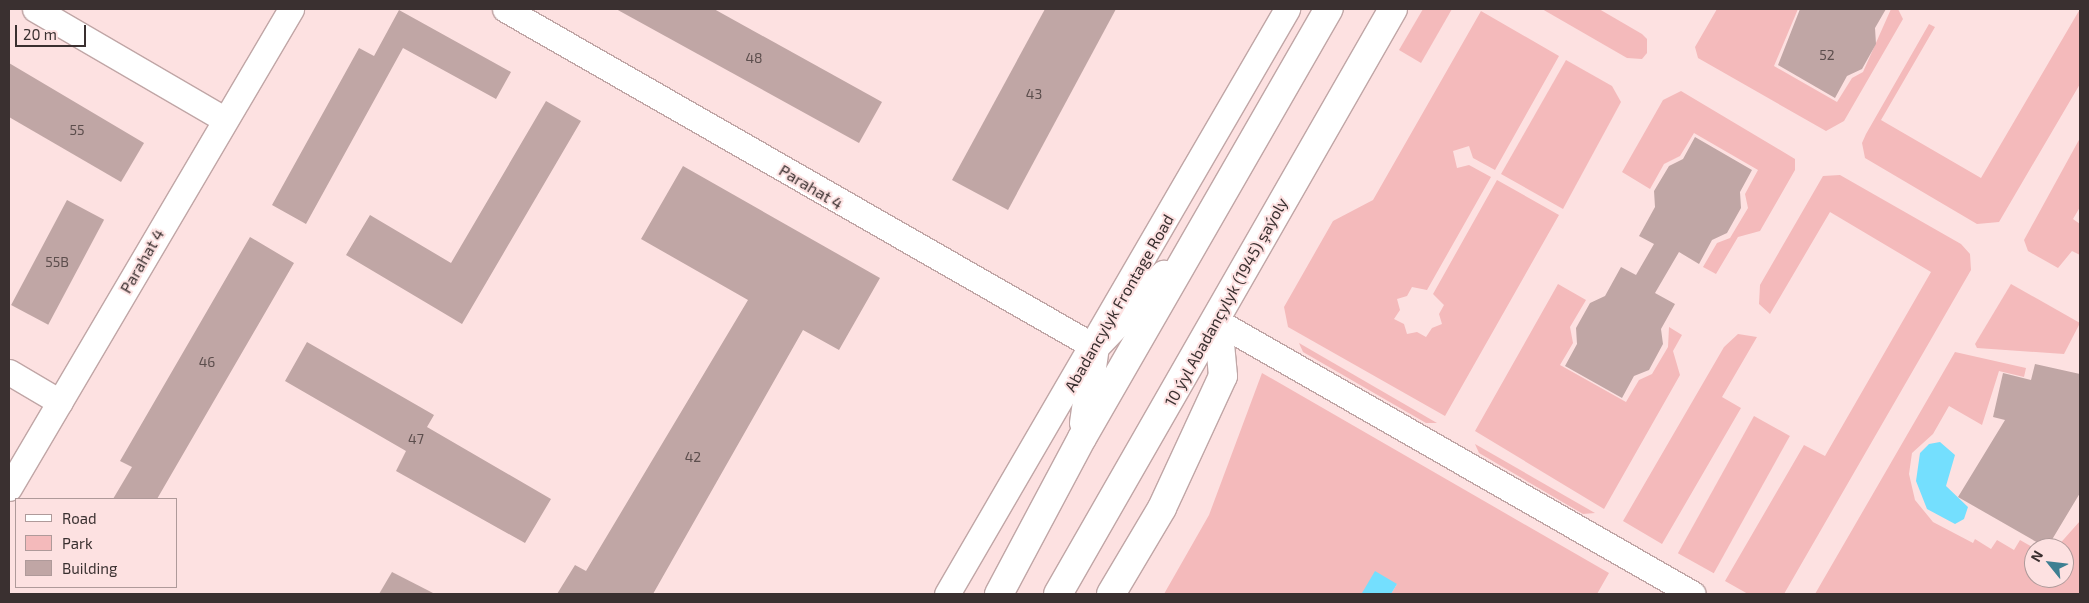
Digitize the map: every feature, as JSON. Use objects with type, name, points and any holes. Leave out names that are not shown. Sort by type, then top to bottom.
[{"type":"main road","points":[[999,594],[1082,438],[1329,9]]},
{"type":"main road","name":"10 ýyl Abadançylyk (1945) şaýoly","points":[[1058,594],[1218,322],[1393,9]]},
{"type":"main road","points":[[1082,438],[1095,347],[1193,245]]},
{"type":"main road","points":[[1111,594],[1162,508],[1223,376],[1218,322]]},
{"type":"street","points":[[34,9],[224,119]]},
{"type":"street","name":"Parahat 4","points":[[9,488],[224,119],[291,9]]},
{"type":"street","name":"Parahat 4","points":[[505,9],[534,16],[1095,347]]},
{"type":"street","name":"Abadancylyk Frontage Road","points":[[947,594],[1095,347],[1288,9]]},
{"type":"street","points":[[1218,322],[1693,594]]},
{"type":"street","points":[[9,372],[60,402]]},
{"type":"green space","points":[[1423,9],[1452,9],[1421,63],[1399,50]]},
{"type":"green space","points":[[1542,9],[1599,9],[1642,34],[1647,39],[1647,53],[1642,59],[1627,58]]},
{"type":"green space","points":[[1717,9],[1798,9],[1774,66],[1837,102],[1852,78],[1863,72],[1891,9],[1898,9],[1903,19],[1844,121],[1826,131],[1698,58],[1695,47]]},
{"type":"green space","points":[[2080,9],[2080,84],[1999,222],[1977,224],[1865,158],[1862,143],[1866,134],[1929,24],[1935,27],[1881,120],[1981,178]]},
{"type":"green space","points":[[1481,11],[1559,56],[1495,170],[1473,158],[1469,146],[1453,151],[1457,168],[1469,165],[1491,177],[1427,290],[1412,287],[1407,296],[1397,299],[1400,310],[1394,319],[1404,324],[1407,334],[1417,332],[1426,337],[1432,328],[1442,324],[1439,314],[1444,305],[1433,294],[1497,180],[1559,215],[1445,416],[1288,327],[1284,307],[1333,221],[1373,200]]},
{"type":"green space","points":[[1566,60],[1612,86],[1621,102],[1563,209],[1501,174]]},
{"type":"green space","points":[[1681,91],[1795,159],[1795,170],[1760,231],[1738,237],[1716,274],[1703,267],[1717,243],[1730,238],[1748,208],[1745,194],[1758,170],[1694,133],[1680,156],[1664,164],[1650,189],[1622,172],[1663,100]]},
{"type":"green space","points":[[2080,138],[2080,207],[2073,219],[2080,224],[2080,255],[2072,251],[2058,268],[2028,251],[2024,240]]},
{"type":"green space","points":[[1840,175],[1961,244],[1970,254],[1971,270],[1784,594],[1748,594],[1725,581],[1804,445],[1825,456],[1931,272],[1830,212],[1770,314],[1759,304],[1760,285],[1823,176]]},
{"type":"green space","points":[[1558,284],[1586,300],[1570,327],[1573,343],[1560,365],[1626,402],[1639,380],[1652,374],[1668,347],[1669,327],[1682,335],[1673,351],[1680,375],[1604,509],[1475,431]]},
{"type":"green space","points":[[2011,284],[2080,323],[2064,354],[1977,348],[1975,344]]},
{"type":"green space","points":[[1738,334],[1757,337],[1722,397],[1741,408],[1662,544],[1623,521],[1724,347]]},
{"type":"green space","points":[[1299,343],[1437,423],[1426,423],[1303,352]]},
{"type":"green space","points":[[1955,352],[2026,368],[2024,377],[1999,371],[1982,425],[1949,406],[1933,434],[1912,453],[1909,474],[1915,500],[1933,522],[1973,543],[1975,539],[1991,549],[1997,540],[2014,550],[2020,540],[2024,542],[2024,588],[2074,588],[2074,538],[2065,538],[2080,521],[2080,594],[1815,594]]},
{"type":"green space","points":[[1262,373],[1609,573],[1597,594],[1391,594],[1397,584],[1365,594],[1164,594],[1209,515]]},
{"type":"green space","points":[[1754,416],[1790,436],[1714,573],[1678,553]]},
{"type":"green space","points":[[1475,444],[1595,513],[1583,514],[1479,453]]},
{"type":"water","points":[[1940,442],[1955,455],[1946,486],[1968,507],[1964,519],[1955,524],[1927,509],[1916,481],[1920,453],[1929,444]]},
{"type":"water","points":[[1375,571],[1397,584],[1391,594],[1362,593]]},
{"type":"building","points":[[616,9],[714,9],[882,102],[859,143]]},
{"type":"building","points":[[1045,9],[1116,9],[1008,210],[952,180]]},
{"type":"building","points":[[1800,9],[1886,9],[1875,28],[1876,44],[1862,69],[1847,76],[1835,98],[1778,65]]},
{"type":"building","points":[[399,10],[511,72],[496,99],[403,48],[306,224],[272,205],[359,48],[374,56]]},
{"type":"building","points":[[9,63],[144,143],[121,182],[9,117]]},
{"type":"building","points":[[546,101],[581,121],[462,324],[346,255],[370,215],[451,263]]},
{"type":"building","points":[[1695,137],[1752,170],[1740,192],[1741,208],[1727,233],[1712,240],[1699,264],[1679,252],[1655,293],[1675,304],[1661,329],[1663,344],[1649,370],[1634,376],[1622,398],[1565,366],[1577,344],[1576,328],[1590,303],[1605,296],[1621,267],[1636,275],[1654,244],[1639,236],[1655,207],[1654,191],[1669,166],[1683,159]]},
{"type":"building","points":[[683,166],[880,278],[839,350],[803,330],[653,594],[557,594],[575,565],[586,571],[748,300],[641,239]]},
{"type":"building","points":[[67,200],[104,220],[48,325],[11,305]]},
{"type":"building","points":[[250,237],[294,263],[158,498],[114,498],[132,467],[120,461]]},
{"type":"building","points":[[307,342],[434,415],[427,427],[551,499],[525,543],[396,471],[406,451],[285,381]]},
{"type":"building","points":[[2035,364],[2080,374],[2080,493],[2053,538],[2030,538],[1958,497],[2005,420],[1993,417],[2003,373],[2031,380]]},
{"type":"building","points":[[392,572],[435,594],[379,594]]}]
